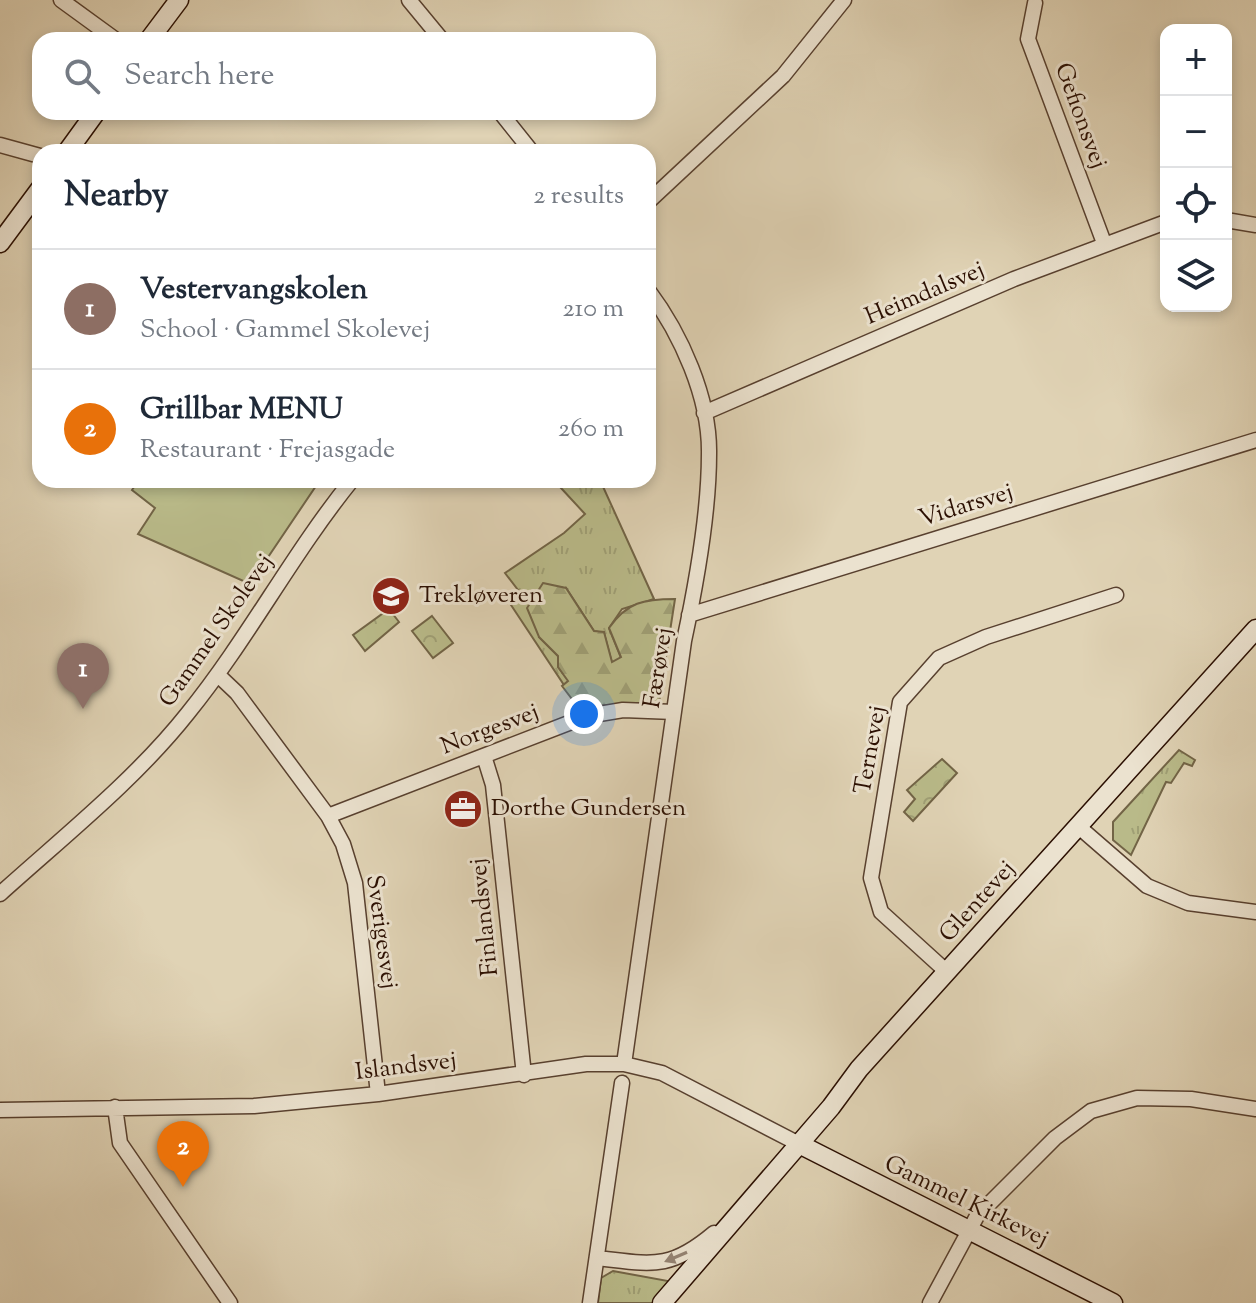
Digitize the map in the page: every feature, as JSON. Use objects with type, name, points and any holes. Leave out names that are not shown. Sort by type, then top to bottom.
[{"type":"street","points":[[61,0],[105,32]]},
{"type":"street","points":[[409,0],[435,32]]},
{"type":"street","points":[[656,195],[783,76],[844,0]]},
{"type":"street","points":[[155,32],[177,2]]},
{"type":"street","name":"Gefionsvej","points":[[1035,3],[1028,39],[1104,243]]},
{"type":"street","points":[[73,144],[90,120]]},
{"type":"street","points":[[506,120],[526,144]]},
{"type":"street","points":[[0,145],[32,154]]},
{"type":"street","points":[[0,243],[32,200]]},
{"type":"street","points":[[1232,221],[1256,225]]},
{"type":"street","name":"Heimdalsvej","points":[[704,413],[1104,243],[1160,224]]},
{"type":"street","name":"Færøvej","points":[[624,1064],[689,615],[709,452],[704,413],[689,364],[656,302]]},
{"type":"street","name":"Vidarsvej","points":[[689,615],[1256,440]]},
{"type":"street","name":"Gammel Skolevej","points":[[0,894],[168,738],[218,675],[320,520],[346,488]]},
{"type":"street","name":"Ternevej","points":[[947,972],[881,912],[871,878],[900,702],[939,658],[986,637],[1116,595]]},
{"type":"street","name":"Glentevej","points":[[662,1303],[799,1144],[859,1069],[1256,629]]},
{"type":"street","name":"Sverigesvej","points":[[218,675],[237,693],[328,816],[343,844],[355,883],[378,1094]]},
{"type":"street","name":"Norgesvej","points":[[328,816],[587,716],[623,710],[674,712]]},
{"type":"street","name":"Finlandsvej","points":[[484,756],[493,785],[524,1075]]},
{"type":"street","points":[[1079,827],[1147,886],[1188,903],[1256,912]]},
{"type":"street","name":"Islandsvej","points":[[0,1110],[254,1106],[378,1094],[586,1064],[624,1064],[662,1073],[799,1144]]},
{"type":"street","points":[[590,1303],[622,1083]]},
{"type":"street","points":[[930,1303],[977,1216],[1055,1138],[1091,1111],[1137,1098],[1191,1099],[1256,1109]]},
{"type":"street","points":[[115,1107],[120,1143],[230,1303]]},
{"type":"street","name":"Gammel Kirkevej","points":[[799,1144],[1113,1303]]},
{"type":"street","name":"Glentevej","points":[[597,1258],[654,1265],[672,1260],[697,1247],[739,1212]]},
{"type":"green space","points":[[315,488],[250,584],[138,534],[155,508],[132,490]]},
{"type":"green space","points":[[561,488],[604,488],[654,599],[622,609],[609,628],[621,658],[612,663],[604,633],[594,631],[566,588],[539,637],[558,656],[558,667],[569,681],[564,685],[509,602],[518,590],[505,573],[564,533],[585,514]]},
{"type":"green space","points":[[543,583],[566,588],[594,631],[604,632],[612,662],[621,657],[609,628],[623,612],[637,604],[675,599],[659,702],[578,707],[562,686],[568,681],[558,667],[558,656],[539,637],[527,608]]},
{"type":"green space","points":[[389,609],[399,622],[365,651],[353,635]]},
{"type":"green space","points":[[432,616],[453,643],[433,658],[412,631]]},
{"type":"green space","points":[[1179,750],[1195,760],[1192,766],[1184,763],[1171,783],[1166,782],[1131,855],[1113,840],[1113,822]]},
{"type":"green space","points":[[942,759],[957,773],[913,821],[904,812],[915,799],[907,790]]},
{"type":"green space","points":[[613,1271],[668,1281],[668,1288],[655,1303],[598,1303],[601,1278]]},
{"type":"place","name":"Trekløveren","points":[[391,596]]},
{"type":"place","name":"Vestervangskolen","points":[[83,709]]},
{"type":"place","name":"Dorthe Gundersen","points":[[463,809]]},
{"type":"place","name":"Grillbar MENU","points":[[183,1187]]}]
